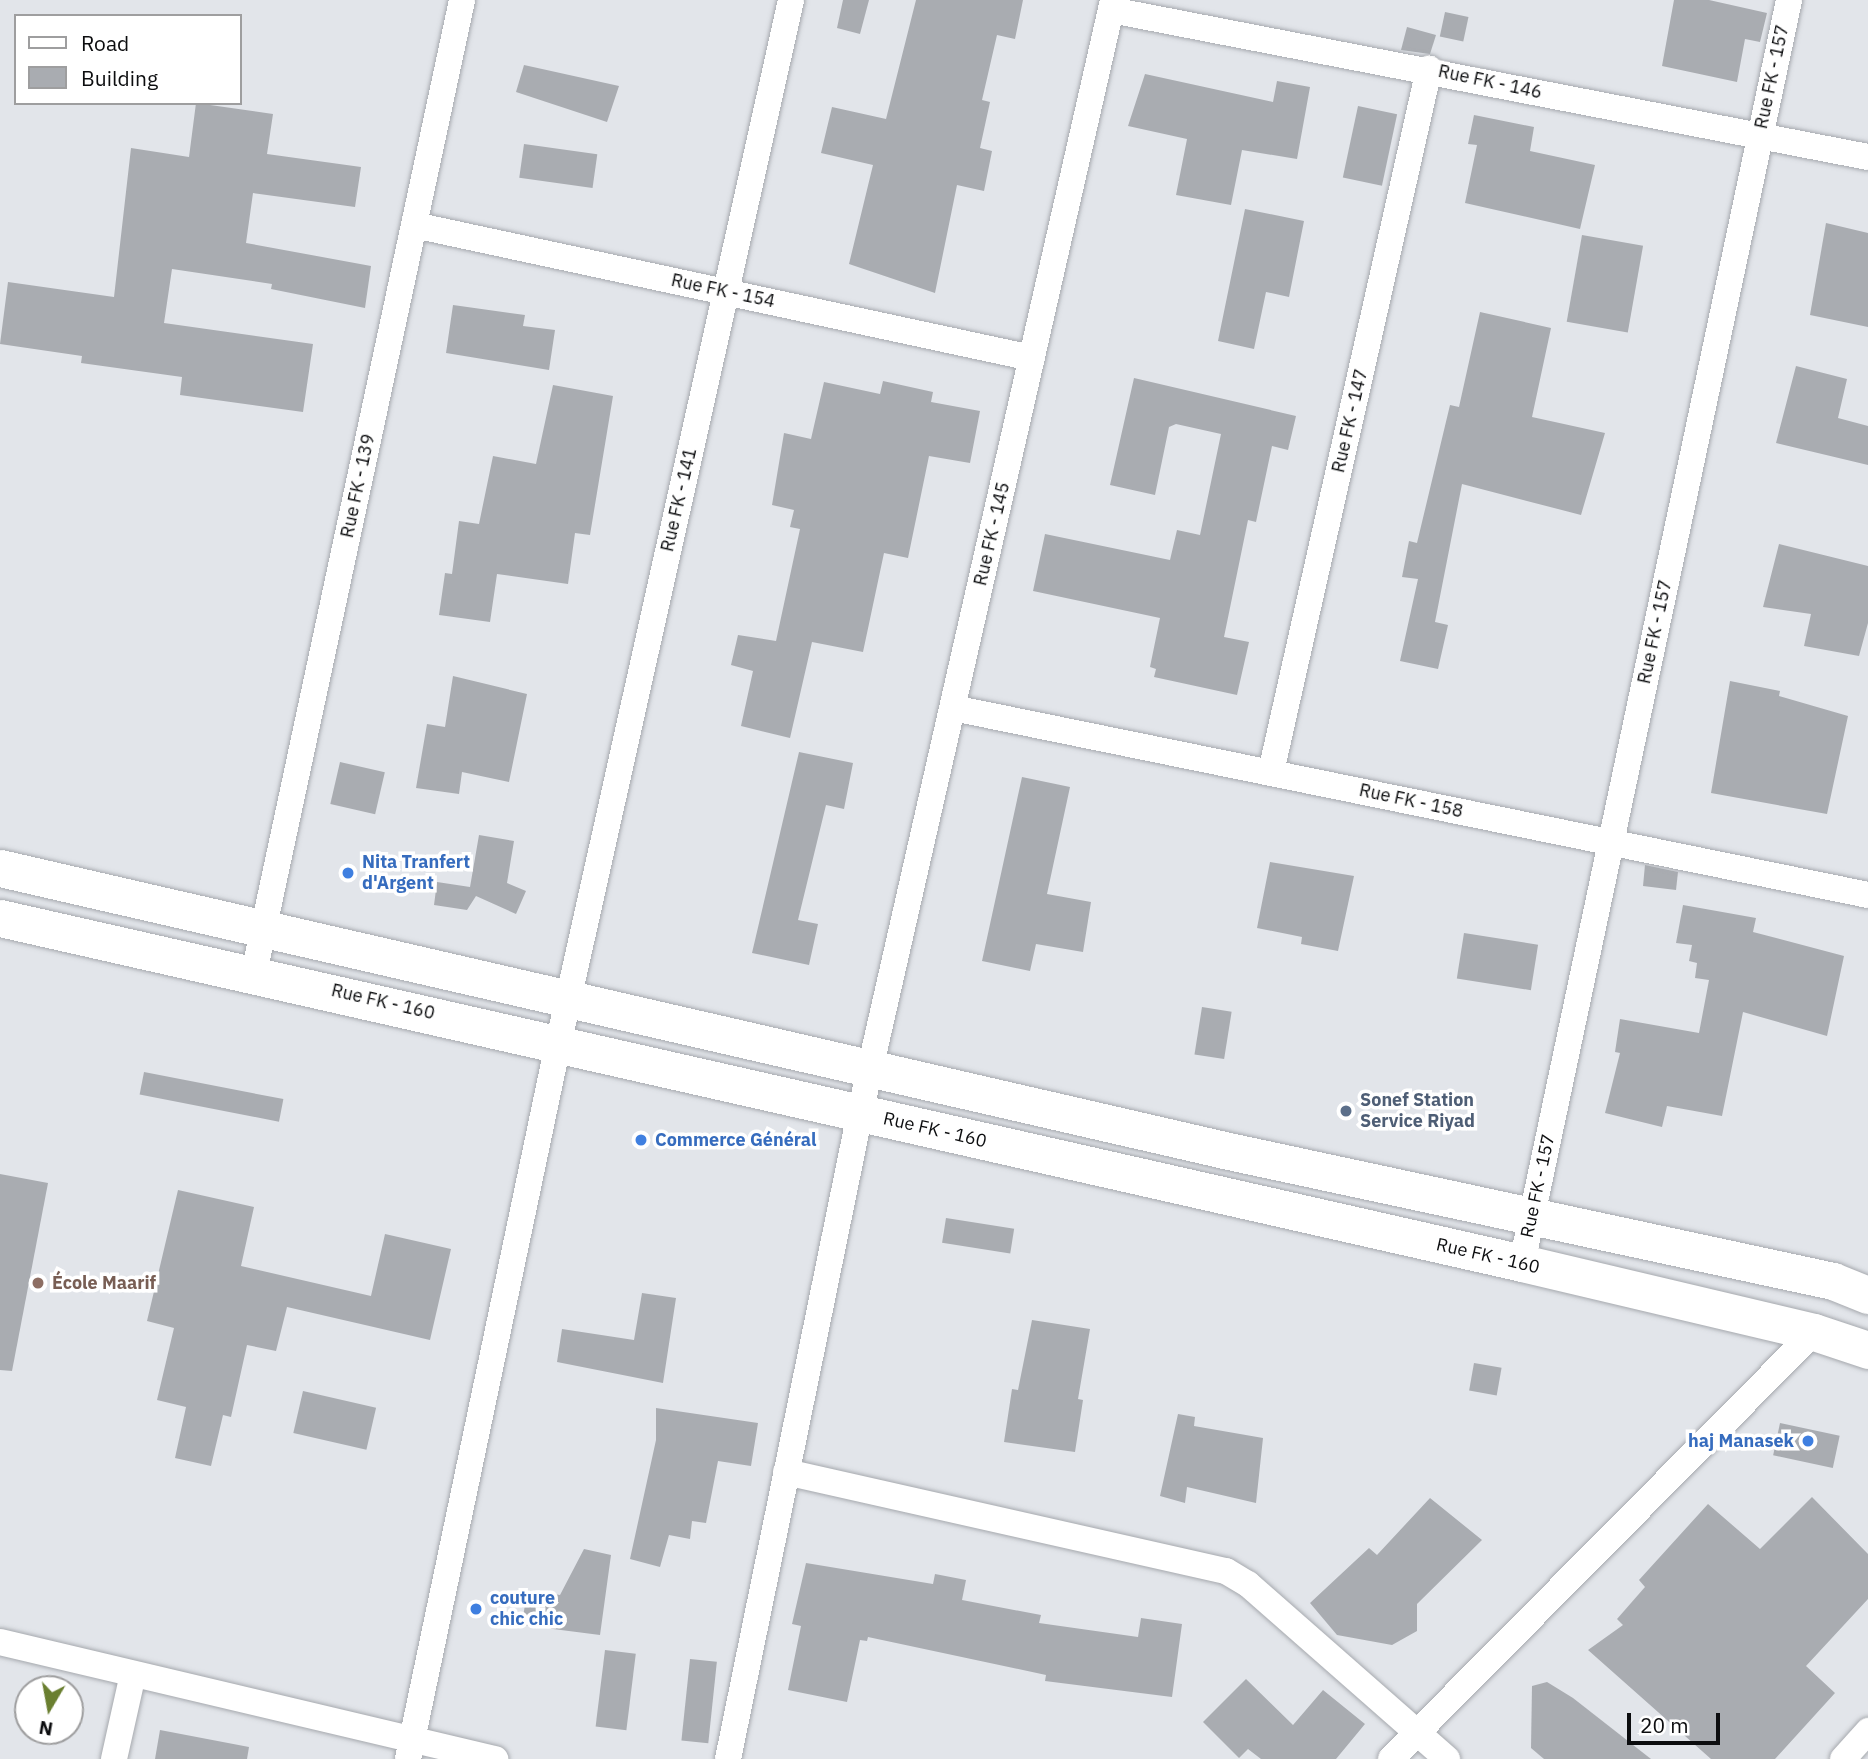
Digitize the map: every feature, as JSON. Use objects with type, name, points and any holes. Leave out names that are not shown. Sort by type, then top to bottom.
[{"type":"main road","points":[[0,868],[568,1001],[1833,1282],[1868,1294]]},
{"type":"main road","name":"Rue FK - 160","points":[[0,918],[254,973],[1522,1263],[1814,1332],[1868,1350]]},
{"type":"street","name":"Rue FK - 139","points":[[254,973],[462,0]]},
{"type":"street","name":"Rue FK - 141","points":[[410,1750],[568,1001],[791,0]]},
{"type":"street","name":"Rue FK - 157","points":[[1522,1263],[1789,0]]},
{"type":"street","name":"Rue FK - 146","points":[[1112,5],[1760,138],[1868,157]]},
{"type":"street","name":"Rue FK - 145","points":[[728,1759],[860,1112],[872,1069],[1112,5]]},
{"type":"street","name":"Rue FK - 147","points":[[1271,772],[1429,69]]},
{"type":"street","name":"Rue FK - 154","points":[[414,225],[1032,358]]},
{"type":"street","name":"Rue FK - 158","points":[[953,708],[1611,842],[1867,889]]},
{"type":"street","points":[[1391,1759],[1814,1332]]},
{"type":"street","points":[[786,1472],[1226,1571],[1248,1584],[1419,1731],[1447,1759]]},
{"type":"street","points":[[0,1642],[133,1674],[410,1750],[495,1759]]},
{"type":"street","points":[[114,1759],[133,1674]]},
{"type":"street","points":[[1843,1759],[1867,1735]]},
{"type":"building","points":[[843,0],[869,0],[860,34],[837,28]]},
{"type":"building","points":[[916,0],[1023,0],[1015,39],[997,35],[982,100],[990,102],[980,148],[992,151],[984,191],[957,185],[935,293],[849,264],[873,165],[821,153],[832,107],[886,119]]},
{"type":"building","points":[[1674,0],[1709,0],[1767,13],[1760,42],[1745,39],[1737,82],[1662,66]]},
{"type":"building","points":[[1445,12],[1468,17],[1463,41],[1440,36]]},
{"type":"building","points":[[1407,27],[1436,35],[1430,54],[1401,50]]},
{"type":"building","points":[[524,65],[619,86],[607,122],[516,92]]},
{"type":"building","points":[[1145,74],[1273,102],[1277,81],[1310,87],[1297,159],[1242,150],[1231,205],[1176,195],[1187,139],[1128,126]]},
{"type":"building","points":[[196,105],[210,105],[273,114],[267,154],[361,167],[355,207],[253,193],[246,243],[371,266],[365,308],[271,289],[272,284],[172,269],[164,323],[313,344],[303,412],[180,395],[182,377],[81,363],[82,356],[0,344],[8,282],[114,297],[131,148],[189,157]]},
{"type":"building","points":[[1358,106],[1397,114],[1382,186],[1343,177]]},
{"type":"building","points":[[1474,115],[1534,127],[1530,151],[1595,165],[1580,229],[1465,203],[1477,145],[1468,144]]},
{"type":"building","points":[[524,144],[597,154],[593,188],[519,178]]},
{"type":"building","points":[[1245,209],[1304,221],[1289,297],[1266,292],[1254,349],[1218,341]]},
{"type":"building","points":[[1826,223],[1868,233],[1868,327],[1810,315]]},
{"type":"building","points":[[1582,235],[1643,246],[1628,332],[1567,322]]},
{"type":"building","points":[[453,305],[525,315],[523,326],[555,330],[549,370],[446,353]]},
{"type":"building","points":[[1480,312],[1551,328],[1532,417],[1605,433],[1581,515],[1462,484],[1435,622],[1448,625],[1438,669],[1400,661],[1418,579],[1402,577],[1409,541],[1417,543],[1450,405],[1459,407]]},
{"type":"building","points":[[1796,366],[1847,379],[1838,418],[1868,426],[1868,465],[1776,443]]},
{"type":"building","points":[[1134,378],[1296,416],[1288,450],[1272,446],[1256,522],[1248,520],[1224,637],[1249,642],[1237,695],[1154,677],[1156,669],[1150,667],[1160,618],[1033,591],[1045,534],[1170,560],[1177,530],[1200,535],[1221,434],[1176,424],[1169,427],[1155,495],[1110,485]]},
{"type":"building","points":[[883,381],[933,392],[931,402],[980,411],[970,463],[929,456],[908,558],[884,553],[863,652],[812,642],[790,738],[741,726],[753,671],[731,665],[738,635],[776,641],[800,529],[790,527],[794,510],[772,505],[784,433],[811,439],[824,382],[880,394]]},
{"type":"building","points":[[553,385],[613,396],[590,535],[575,533],[568,584],[497,574],[490,622],[439,615],[445,573],[452,574],[459,521],[479,524],[493,456],[536,464]]},
{"type":"building","points":[[1779,544],[1868,566],[1868,623],[1859,656],[1804,646],[1811,614],[1763,607]]},
{"type":"building","points":[[453,676],[527,694],[509,782],[462,772],[459,794],[416,788],[427,724],[445,727]]},
{"type":"building","points":[[1730,681],[1780,691],[1779,696],[1848,716],[1827,814],[1711,793]]},
{"type":"building","points":[[799,752],[853,763],[844,809],[826,805],[798,920],[818,924],[809,965],[752,953]]},
{"type":"building","points":[[340,762],[385,772],[375,814],[330,804]]},
{"type":"building","points":[[1022,777],[1070,787],[1047,894],[1091,902],[1083,952],[1036,944],[1030,971],[982,961]]},
{"type":"building","points":[[479,835],[514,841],[507,883],[526,891],[516,914],[476,896],[467,910],[434,905],[437,882],[470,887]]},
{"type":"building","points":[[1270,862],[1354,876],[1338,951],[1301,944],[1302,937],[1257,928]]},
{"type":"building","points":[[1645,865],[1678,872],[1676,890],[1643,886]]},
{"type":"building","points":[[1683,905],[1756,918],[1753,932],[1844,956],[1827,1036],[1743,1012],[1722,1116],[1667,1106],[1662,1127],[1605,1113],[1620,1053],[1615,1052],[1620,1019],[1699,1033],[1709,980],[1695,978],[1697,963],[1689,961],[1692,945],[1676,943]]},
{"type":"building","points":[[1464,933],[1538,945],[1531,990],[1457,978]]},
{"type":"building","points":[[1202,1007],[1232,1012],[1224,1059],[1194,1054]]},
{"type":"building","points":[[144,1072],[283,1099],[279,1122],[140,1095]]},
{"type":"building","points":[[0,1174],[48,1183],[12,1371],[0,1370]]},
{"type":"building","points":[[178,1190],[254,1207],[241,1266],[371,1296],[385,1234],[451,1249],[430,1340],[287,1307],[276,1351],[247,1345],[231,1417],[223,1415],[211,1466],[175,1458],[186,1407],[157,1400],[174,1328],[147,1321]]},
{"type":"building","points":[[946,1218],[1014,1229],[1010,1253],[942,1243]]},
{"type":"building","points":[[642,1293],[676,1298],[663,1383],[557,1362],[562,1329],[634,1340]]},
{"type":"building","points":[[1032,1320],[1090,1329],[1078,1399],[1083,1400],[1075,1452],[1004,1442],[1012,1389],[1018,1390]]},
{"type":"building","points":[[1474,1363],[1502,1368],[1497,1395],[1469,1391]]},
{"type":"building","points":[[303,1391],[376,1408],[366,1450],[293,1433]]},
{"type":"building","points":[[656,1408],[758,1423],[751,1466],[718,1461],[706,1523],[692,1521],[690,1539],[669,1535],[660,1567],[630,1559],[656,1440]]},
{"type":"building","points":[[1178,1414],[1195,1417],[1194,1426],[1263,1438],[1256,1503],[1187,1487],[1185,1503],[1160,1496]]},
{"type":"building","points":[[1780,1423],[1840,1436],[1833,1468],[1773,1455]]},
{"type":"building","points":[[1812,1497],[1868,1554],[1868,1599],[1806,1666],[1835,1693],[1775,1759],[1711,1759],[1588,1650],[1623,1625],[1617,1619],[1645,1587],[1639,1580],[1708,1504],[1760,1549]]},
{"type":"building","points":[[1430,1498],[1482,1540],[1417,1604],[1417,1631],[1392,1645],[1337,1635],[1310,1603],[1369,1548],[1377,1555]]},
{"type":"building","points":[[584,1549],[611,1555],[600,1635],[522,1625],[527,1590],[560,1595]]},
{"type":"building","points":[[806,1563],[933,1584],[935,1574],[966,1580],[962,1600],[1041,1615],[1039,1623],[1138,1637],[1141,1618],[1182,1624],[1172,1697],[1045,1681],[1046,1675],[868,1637],[867,1641],[860,1640],[847,1702],[788,1690],[801,1626],[792,1624]]},
{"type":"building","points":[[605,1650],[636,1654],[626,1730],[596,1726]]},
{"type":"building","points":[[690,1659],[717,1662],[708,1743],[681,1741]]},
{"type":"building","points":[[1246,1679],[1293,1725],[1323,1690],[1365,1724],[1336,1759],[1261,1759],[1248,1749],[1239,1758],[1203,1722]]},
{"type":"building","points":[[1547,1682],[1573,1698],[1651,1759],[1544,1759],[1531,1748],[1532,1686]]},
{"type":"building","points":[[160,1730],[249,1747],[247,1759],[155,1759]]},
{"type":"place","name":"Nita Tranfert d'Argent","points":[[348,873]]},
{"type":"place","name":"Sonef Station Service Riyad","points":[[1346,1111]]},
{"type":"place","name":"Commerce Général","points":[[641,1140]]},
{"type":"place","name":"École Maarif","points":[[38,1283]]},
{"type":"place","name":"haj Manasek","points":[[1808,1441]]},
{"type":"place","name":"couture chic chic","points":[[476,1609]]}]
